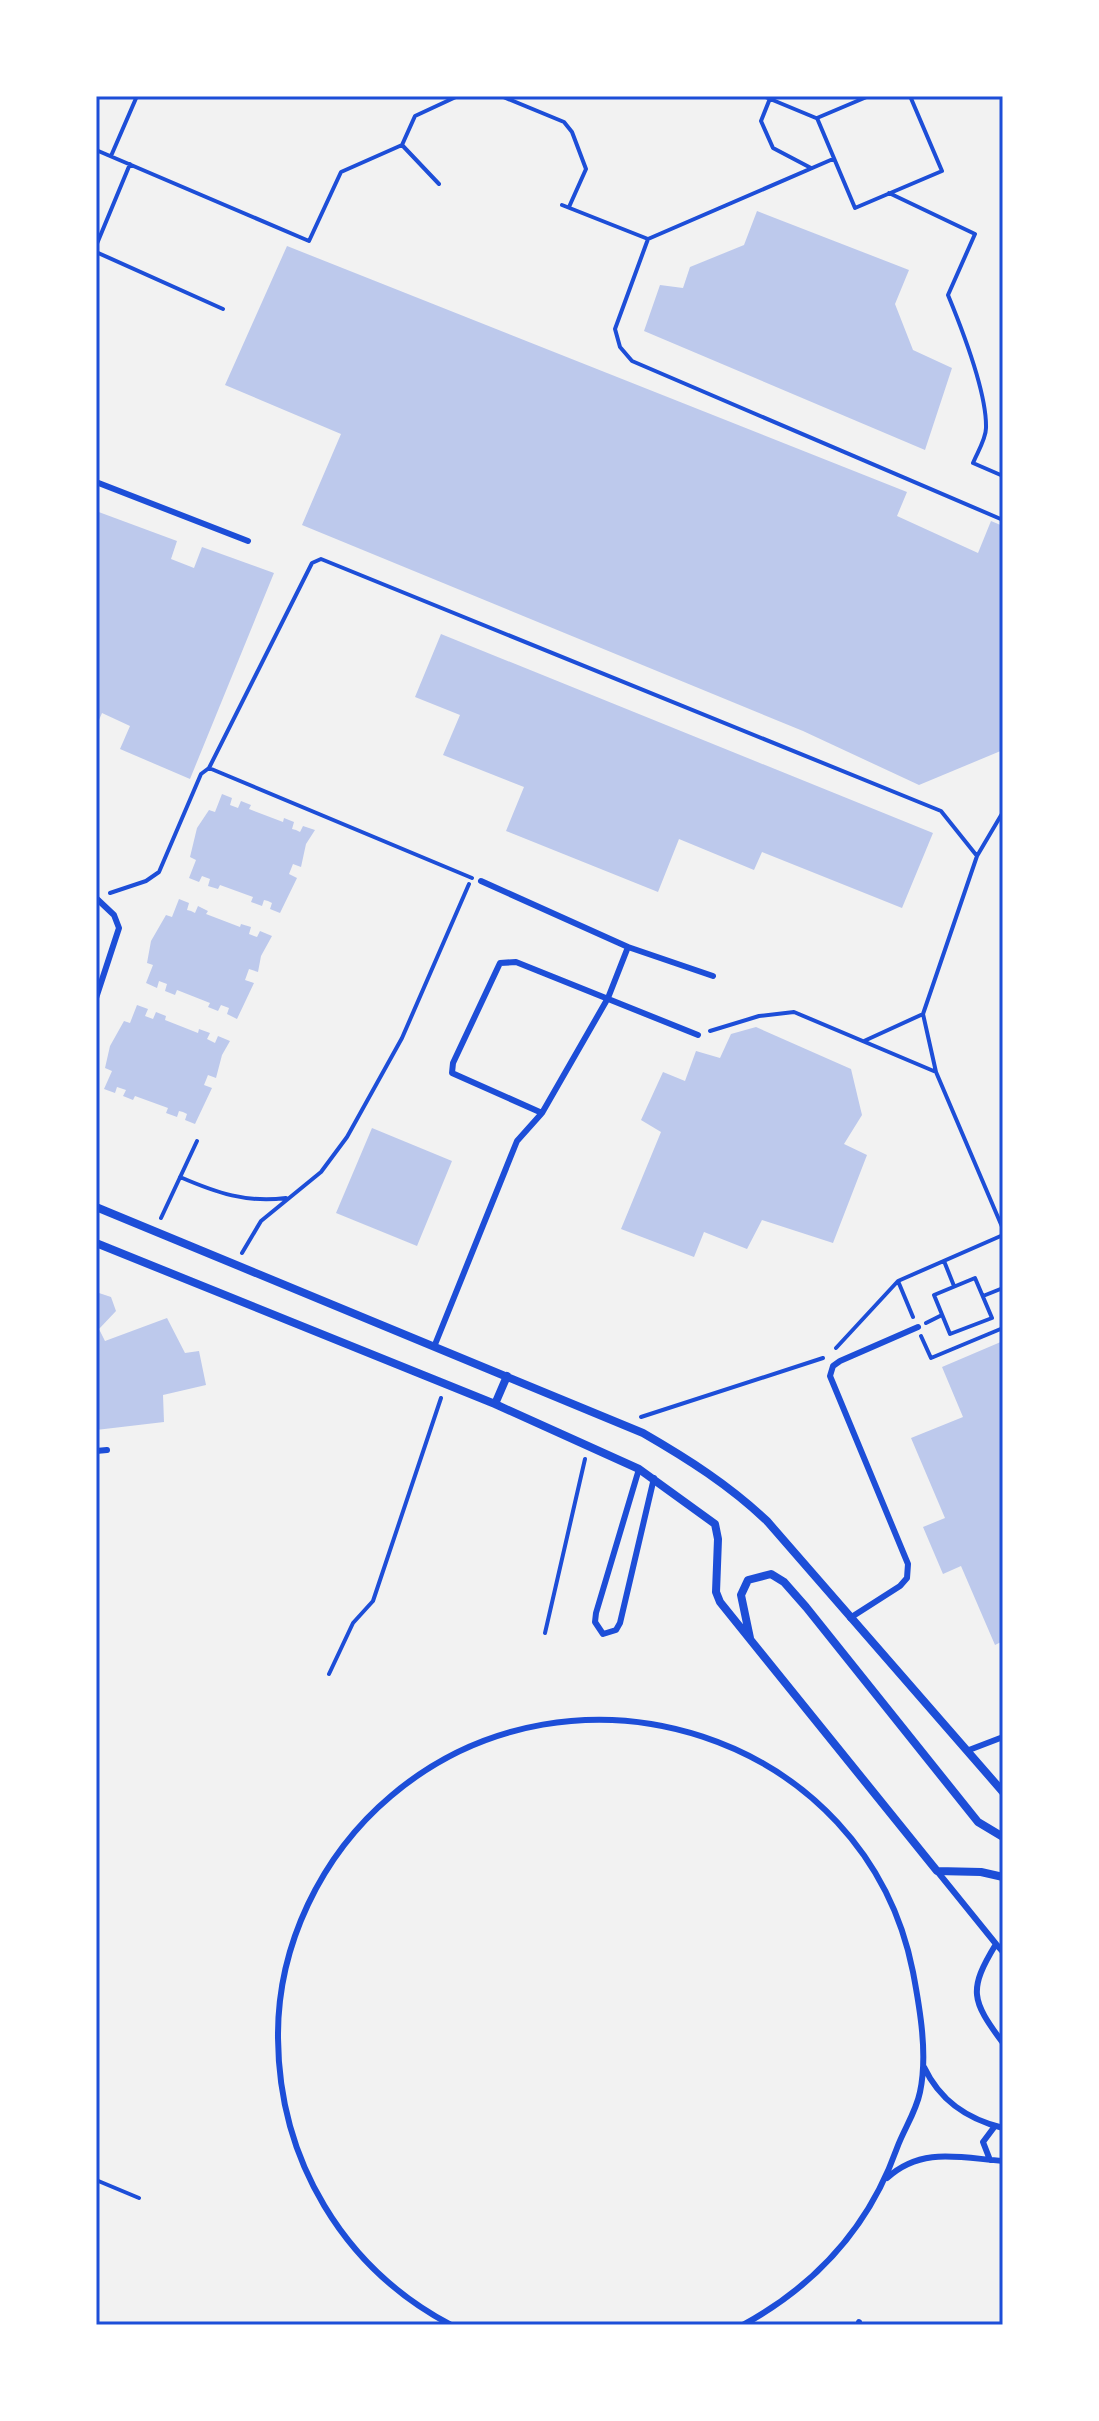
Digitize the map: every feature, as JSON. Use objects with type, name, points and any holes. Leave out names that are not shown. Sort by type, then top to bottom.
[{"type":"street","points":[[96,1207],[643,1433],[735,1491],[767,1521],[1003,1792]]},
{"type":"street","points":[[96,1243],[495,1404],[654,1478],[715,1524],[718,1599],[937,1871],[981,1872],[1003,1877]]},
{"type":"street","points":[[495,1404],[507,1376]]},
{"type":"street","points":[[751,1640],[741,1595],[748,1580],[771,1574],[784,1582],[806,1607],[978,1822],[1003,1837]]},
{"type":"lane","points":[[96,482],[248,541]]},
{"type":"lane","points":[[481,881],[628,947],[713,976]]},
{"type":"lane","points":[[96,898],[114,915],[119,928],[96,998]]},
{"type":"lane","points":[[434,1347],[517,1141],[542,1113],[608,998],[628,947]]},
{"type":"lane","points":[[542,1113],[452,1073],[453,1063],[500,963],[516,962],[698,1035]]},
{"type":"lane","points":[[850,1618],[900,1586],[907,1578],[908,1564],[830,1376],[833,1366],[840,1361],[918,1327]]},
{"type":"lane","points":[[96,1451],[107,1450]]},
{"type":"lane","points":[[639,1469],[596,1613],[595,1622],[603,1634],[616,1630],[620,1623],[654,1478]]},
{"type":"lane","points":[[451,2325],[384,2279],[341,2233],[324,2207],[297,2151],[287,2121],[278,2059],[283,1981],[295,1935],[321,1879],[357,1829],[378,1807],[453,1754],[509,1732],[569,1720],[599,1718],[645,1722],[689,1731],[718,1741],[772,1768],[797,1786],[841,1827],[876,1876],[902,1931],[916,1990],[921,2062],[916,2105],[884,2180],[856,2230],[836,2254],[790,2296],[743,2325]]},
{"type":"lane","points":[[969,1750],[1003,1737]]},
{"type":"lane","points":[[937,1871],[1003,1952]]},
{"type":"lane","points":[[996,1944],[979,1974],[975,1991],[979,2008],[1003,2043]]},
{"type":"lane","points":[[921,2062],[945,2099],[968,2116],[1003,2128]]},
{"type":"lane","points":[[990,2160],[983,2142],[995,2126]]},
{"type":"lane","points":[[884,2180],[902,2166],[927,2157],[957,2155],[1003,2161]]},
{"type":"path","points":[[111,156],[137,96]]},
{"type":"path","points":[[96,150],[309,241],[341,172],[402,145],[415,116],[458,96]]},
{"type":"path","points":[[501,96],[564,122],[572,132],[586,169],[569,207]]},
{"type":"path","points":[[763,96],[817,118],[855,208],[942,171],[910,96]]},
{"type":"path","points":[[817,118],[869,96]]},
{"type":"path","points":[[770,97],[761,121],[773,148],[811,168]]},
{"type":"path","points":[[402,145],[439,184]]},
{"type":"path","points":[[562,205],[648,239],[834,158]]},
{"type":"path","points":[[130,164],[96,249],[223,309]]},
{"type":"path","points":[[889,193],[975,234],[948,295],[965,336],[984,413],[986,430],[973,463],[1003,476]]},
{"type":"path","points":[[648,239],[615,329],[620,347],[632,361],[1003,520]]},
{"type":"path","points":[[109,893],[146,881],[159,872],[201,774],[209,768],[312,563],[321,559],[941,811],[977,856]]},
{"type":"path","points":[[209,768],[481,881]]},
{"type":"path","points":[[618,1424],[827,1356],[898,1281],[1003,1232],[936,1072],[923,1014],[977,856],[1003,812]]},
{"type":"path","points":[[235,1265],[261,1221],[321,1172],[347,1137],[402,1038],[472,877]]},
{"type":"path","points":[[698,1035],[759,1016],[794,1012],[936,1072]]},
{"type":"path","points":[[864,1041],[923,1014]]},
{"type":"path","points":[[155,1232],[197,1141]]},
{"type":"path","points":[[180,1177],[225,1196],[262,1201],[286,1198]]},
{"type":"path","points":[[944,1261],[954,1286]]},
{"type":"path","points":[[975,1278],[983,1296],[992,1318],[950,1334],[934,1295],[975,1278]]},
{"type":"path","points":[[898,1281],[931,1358],[1003,1328]]},
{"type":"path","points":[[983,1296],[1003,1288]]},
{"type":"path","points":[[972,1326],[979,1339]]},
{"type":"path","points":[[329,1674],[353,1623],[373,1601],[446,1384]]},
{"type":"path","points":[[545,1633],[588,1445]]},
{"type":"path","points":[[96,2180],[139,2198]]},
{"type":"building","points":[[757,211],[909,270],[895,304],[913,350],[952,368],[925,450],[644,331],[660,285],[683,288],[690,267],[744,245]]},
{"type":"building","points":[[287,246],[907,492],[897,516],[978,553],[991,521],[1003,526],[1003,750],[919,785],[803,731],[302,525],[341,434],[225,385]]},
{"type":"building","points":[[96,511],[177,541],[171,559],[194,568],[202,547],[274,573],[190,779],[120,749],[130,726],[102,713],[96,727]]},
{"type":"building","points":[[441,634],[933,833],[902,908],[762,852],[754,870],[679,839],[658,892],[506,831],[524,787],[443,755],[460,715],[415,697]]},
{"type":"building","points":[[222,794],[232,798],[230,805],[238,808],[241,801],[251,805],[249,809],[283,822],[284,818],[294,822],[292,829],[300,832],[303,826],[315,830],[306,844],[301,867],[293,864],[289,874],[297,878],[280,913],[270,909],[272,903],[268,901],[264,900],[262,906],[251,902],[253,897],[220,885],[218,889],[208,886],[210,879],[202,876],[199,882],[189,878],[196,860],[190,857],[197,828],[209,810],[215,812]]},
{"type":"building","points":[[179,899],[189,903],[187,910],[195,913],[198,906],[208,911],[206,914],[240,927],[241,924],[251,927],[249,934],[257,937],[260,931],[272,936],[261,956],[258,972],[249,969],[245,980],[254,983],[237,1019],[227,1014],[229,1008],[221,1005],[218,1011],[208,1007],[210,1003],[177,990],[175,995],[165,991],[167,984],[159,981],[157,988],[146,983],[153,965],[147,963],[151,941],[166,915],[172,917]]},
{"type":"building","points":[[137,1005],[148,1009],[145,1016],[153,1019],[156,1012],[166,1016],[165,1020],[198,1033],[199,1029],[210,1033],[207,1039],[215,1043],[218,1036],[230,1041],[222,1055],[216,1078],[208,1075],[204,1085],[212,1088],[195,1124],[185,1120],[187,1114],[183,1112],[179,1111],[177,1117],[166,1113],[168,1108],[135,1096],[133,1100],[123,1096],[126,1090],[117,1087],[115,1093],[104,1089],[112,1071],[105,1068],[110,1046],[124,1021],[130,1023]]},
{"type":"building","points":[[756,1027],[851,1069],[862,1115],[844,1144],[867,1155],[833,1243],[762,1220],[747,1249],[704,1232],[694,1257],[621,1229],[661,1132],[641,1120],[663,1072],[685,1081],[696,1051],[720,1058],[731,1034]]},
{"type":"building","points":[[372,1128],[452,1161],[417,1246],[336,1213]]},
{"type":"building","points":[[96,1292],[111,1297],[116,1311],[99,1329],[105,1341],[167,1318],[185,1353],[199,1351],[206,1385],[163,1395],[164,1422],[96,1430]]},
{"type":"building","points":[[1003,1341],[1003,1641],[995,1645],[961,1566],[943,1574],[923,1527],[945,1518],[911,1438],[963,1417],[942,1367]]}]
